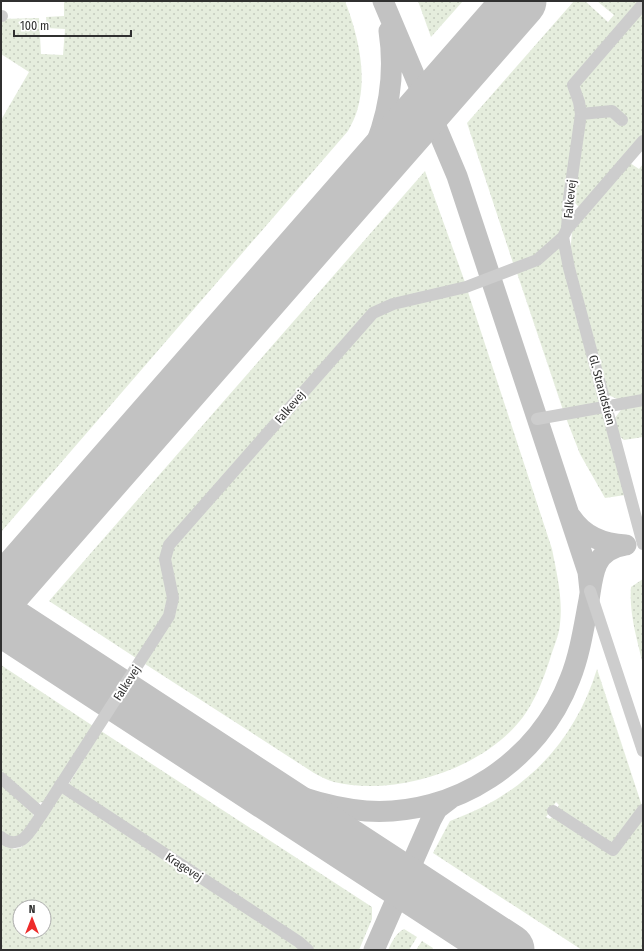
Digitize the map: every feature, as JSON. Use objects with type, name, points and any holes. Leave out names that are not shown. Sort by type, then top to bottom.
[{"type":"lane","name":"Falkevej","points":[[42,814],[169,616],[173,598],[165,559],[169,545],[364,323],[377,311],[393,304],[466,287],[537,260],[565,233],[581,114],[579,102],[572,85],[643,4]]},
{"type":"lane","points":[[581,114],[612,111],[622,120]]},
{"type":"lane","points":[[565,233],[643,141]]},
{"type":"lane","name":"Gl. Strandstien","points":[[565,233],[568,268],[643,544]]},
{"type":"lane","points":[[537,419],[643,400]]},
{"type":"lane","points":[[590,591],[643,751]]},
{"type":"lane","points":[[1,778],[42,814],[21,841],[12,843],[1,837]]},
{"type":"lane","name":"Kragevej","points":[[60,785],[300,942],[308,950]]},
{"type":"lane","points":[[554,811],[613,850],[643,810]]},
{"type":"green space","points":[[64,1],[345,1],[354,27],[360,55],[362,83],[356,114],[348,131],[1,532],[1,120],[29,72],[1,54],[1,19],[39,18],[41,54],[63,55],[65,29],[47,28],[46,17],[64,16]]},
{"type":"green space","points":[[418,1],[463,1],[431,37]]},
{"type":"green space","points":[[574,1],[585,1],[608,22],[614,15],[597,1],[643,1],[569,85],[576,112],[563,227],[554,241],[543,251],[514,266],[467,123]]},
{"type":"green space","points":[[643,8],[643,135],[579,207],[572,198],[584,116],[608,114],[621,126],[627,119],[616,109],[584,110],[577,84]]},
{"type":"green space","points":[[630,163],[639,169],[643,164],[643,397],[622,401],[606,394],[570,255],[572,232]]},
{"type":"green space","points":[[425,171],[466,285],[381,306],[166,545],[169,610],[136,658],[49,601]]},
{"type":"green space","points":[[560,244],[601,404],[563,410],[516,270]]},
{"type":"green space","points":[[467,289],[552,549],[558,577],[561,605],[558,633],[542,682],[528,710],[506,735],[486,751],[437,775],[411,782],[358,786],[334,782],[314,773],[145,664],[170,620],[168,554],[378,313]]},
{"type":"green space","points":[[643,403],[643,437],[624,440],[617,434],[615,418],[623,407]]},
{"type":"green space","points":[[602,411],[625,495],[605,498],[580,454],[566,418]]},
{"type":"green space","points":[[643,579],[643,665],[631,607],[631,587]]},
{"type":"green space","points":[[1,665],[93,726],[47,801],[34,804],[1,775]]},
{"type":"green space","points":[[597,669],[642,806],[613,847],[557,809],[559,805],[556,802],[546,817],[550,819],[554,815],[613,854],[643,818],[643,950],[582,950],[433,853],[450,821],[501,797],[523,781],[560,743],[575,721],[587,696]]},
{"type":"green space","points":[[101,731],[372,907],[372,919],[359,950],[311,950],[67,787]]},
{"type":"green space","points":[[1,782],[31,809],[35,819],[16,839],[1,835]]},
{"type":"green space","points":[[63,793],[305,950],[1,950],[1,841],[14,849],[22,847],[56,797]]},
{"type":"green space","points":[[404,929],[417,937],[409,950],[388,950],[392,941]]},
{"type":"green space","points":[[422,941],[433,948],[432,950],[416,950]]},
{"type":"taxiway","points":[[383,1],[457,176],[588,572],[590,591]]},
{"type":"taxiway","points":[[351,193],[371,155],[385,116],[391,74],[389,31]]},
{"type":"taxiway","points":[[571,517],[582,530],[595,538],[610,543],[626,545]]},
{"type":"taxiway","points":[[234,771],[298,796],[332,806],[366,811],[399,810],[431,804],[461,793],[490,778],[515,758],[538,735],[556,708],[570,679],[579,650],[595,568],[599,560],[609,551],[626,545]]},
{"type":"taxiway","points":[[374,950],[431,820],[437,809],[450,799]]},
{"type":"runway","points":[[1,594],[520,1]]},
{"type":"runway","points":[[1,619],[508,950]]}]
